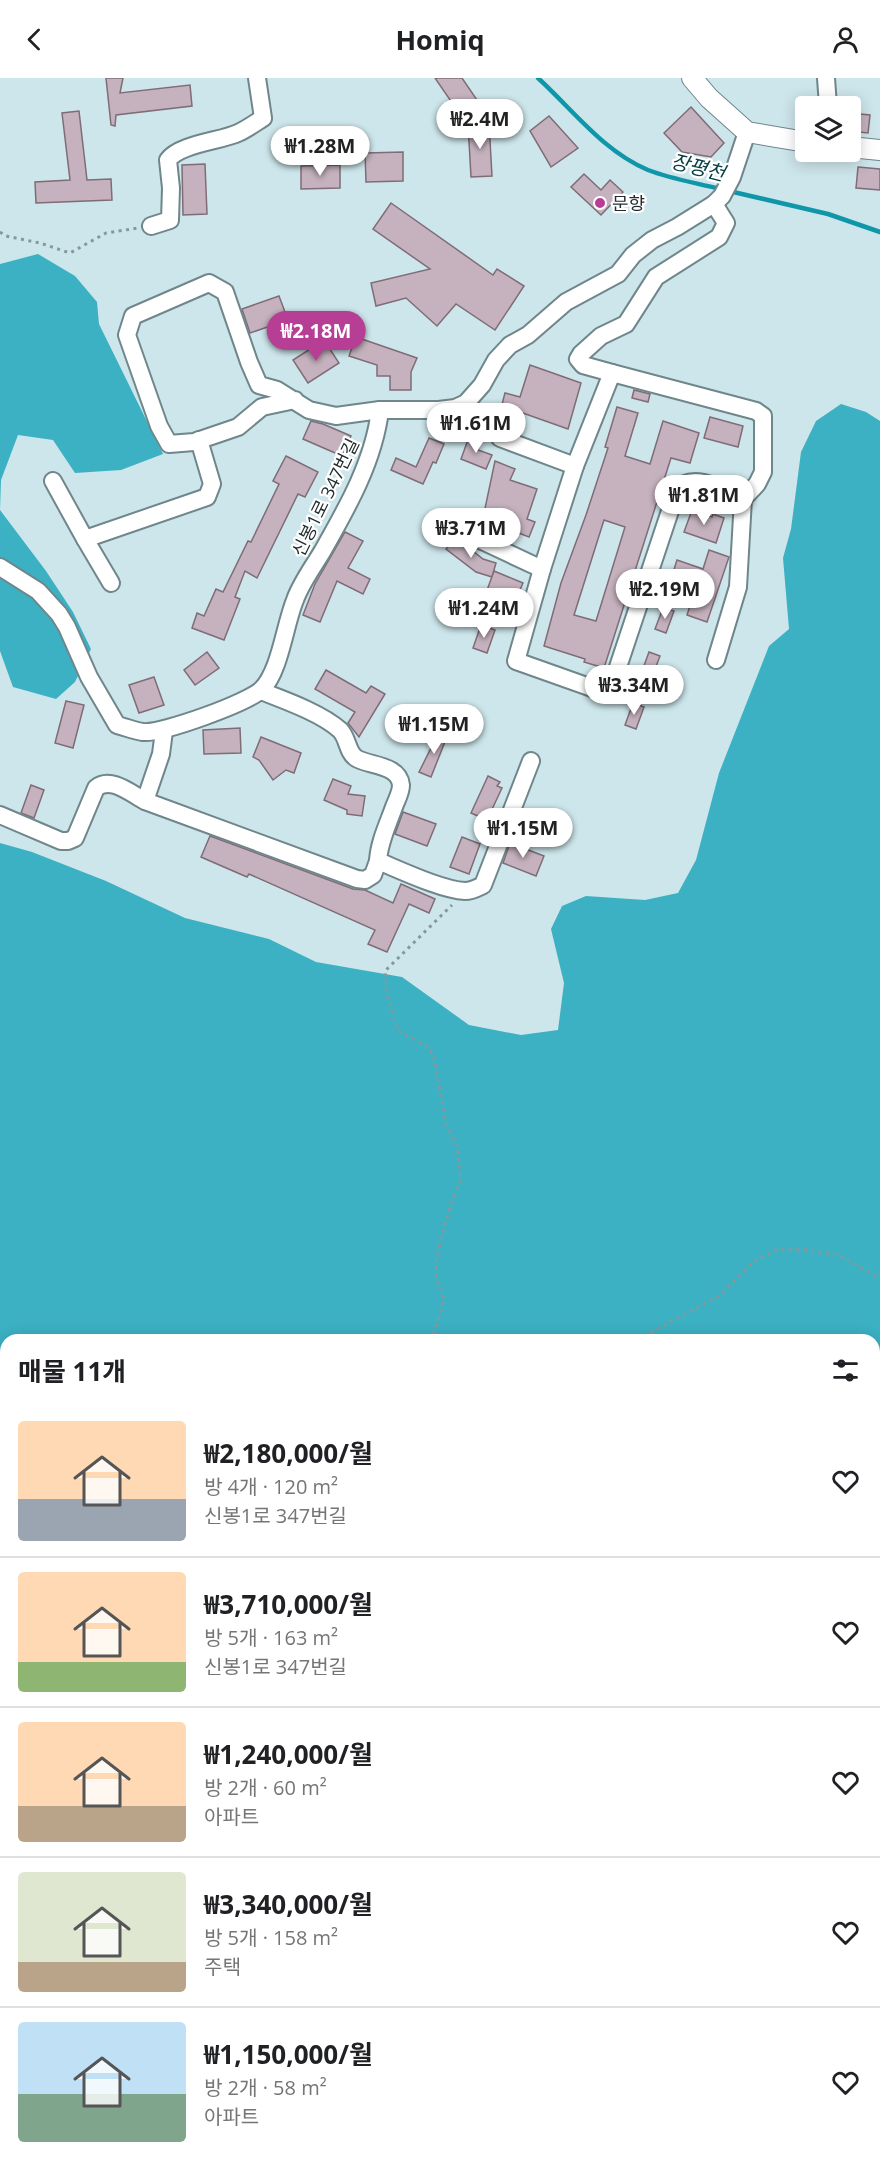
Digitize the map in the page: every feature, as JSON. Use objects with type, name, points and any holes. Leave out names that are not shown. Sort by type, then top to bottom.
[{"type":"street","points":[[151,226],[170,220],[171,188],[168,160],[171,156],[196,145],[237,134],[263,118],[257,78]]},
{"type":"street","points":[[692,78],[744,140],[795,142]]},
{"type":"street","points":[[826,78],[827,96]]},
{"type":"street","points":[[295,400],[262,407],[238,427],[200,440],[169,444],[159,426],[128,335],[133,316],[209,283],[225,292],[259,385],[277,390],[295,400],[309,410],[336,416],[380,410],[455,408],[466,403],[482,385],[496,360],[510,345],[528,334],[566,302],[618,274],[633,255],[652,240],[677,227],[718,200],[732,177],[744,140]]},
{"type":"street","points":[[861,148],[880,150]]},
{"type":"street","points":[[717,660],[738,587],[743,499],[757,484],[763,472],[763,416],[756,411],[583,365],[578,359],[601,336],[626,324],[656,277],[719,237],[726,223],[718,200]]},
{"type":"street","points":[[612,373],[574,466],[516,661],[609,694],[677,490],[682,484],[691,480],[743,499]]},
{"type":"street","name":"신봉1로 347번길","points":[[261,691],[272,674],[295,598],[332,534],[369,460],[378,431],[380,410]]},
{"type":"street","points":[[500,438],[574,466]]},
{"type":"street","points":[[85,540],[207,497],[212,484],[200,440]]},
{"type":"street","points":[[53,481],[111,583]]},
{"type":"street","points":[[448,525],[542,568]]},
{"type":"street","points":[[0,567],[38,591],[59,614],[67,627],[88,677],[117,725],[144,732],[164,730],[228,707],[261,691],[295,704],[332,724],[341,731],[349,743],[350,752],[356,758],[392,772],[399,779],[400,791],[381,843],[373,875],[365,879],[357,879],[144,801],[109,782],[101,783],[96,788],[75,838],[68,842],[0,815]]},
{"type":"street","points":[[144,801],[161,754],[164,730]]},
{"type":"street","points":[[378,861],[457,890],[473,890],[483,885],[531,761]]},
{"type":"path","points":[[0,232],[6,236],[40,243],[70,253],[106,233],[151,226]]},
{"type":"path","points":[[433,1334],[444,1299],[436,1281],[436,1264],[442,1234],[461,1180],[457,1146],[446,1124],[435,1063],[430,1048],[398,1031],[387,994],[386,971],[457,900]]},
{"type":"path","points":[[648,1334],[720,1294],[753,1262],[774,1250],[803,1249],[838,1255],[880,1278]]},
{"type":"shaded area","points":[[38,254],[75,276],[97,302],[99,324],[163,454],[121,470],[75,473],[53,440],[18,435],[1,480],[0,510],[0,264]]},
{"type":"shaded area","points":[[841,404],[866,412],[880,421],[880,1334],[0,1334],[0,843],[32,852],[106,881],[185,918],[269,939],[316,962],[402,977],[469,1025],[521,1035],[558,1030],[564,983],[551,929],[562,906],[586,896],[645,900],[678,893],[696,860],[719,773],[769,646],[789,629],[783,558],[791,529],[801,452],[816,421]]},
{"type":"shaded area","points":[[0,510],[46,571],[73,612],[91,649],[75,682],[56,699],[13,687],[0,651]]},
{"type":"building","points":[[106,78],[123,78],[120,93],[190,85],[192,106],[116,115],[115,126],[111,125]]},
{"type":"building","points":[[435,78],[462,78],[477,100],[459,113]]},
{"type":"building","points":[[691,107],[724,143],[711,157],[682,152],[664,133]]},
{"type":"building","points":[[79,111],[87,180],[111,179],[112,200],[36,203],[35,182],[70,180],[62,113]]},
{"type":"building","points":[[861,114],[870,115],[868,133],[861,132]]},
{"type":"building","points":[[549,116],[578,148],[551,167],[530,131]]},
{"type":"building","points":[[489,123],[492,176],[471,177],[468,124]]},
{"type":"building","points":[[403,152],[403,181],[366,182],[365,153]]},
{"type":"building","points":[[205,164],[207,214],[183,215],[182,165]]},
{"type":"building","points":[[340,165],[340,188],[301,189],[301,166]]},
{"type":"building","points":[[858,167],[880,169],[880,190],[856,188]]},
{"type":"building","name":"문향","points":[[584,174],[601,190],[610,180],[623,192],[601,215],[571,187]]},
{"type":"building","points":[[391,203],[493,275],[497,269],[524,286],[495,330],[456,304],[437,326],[406,298],[376,306],[371,283],[430,269],[373,229]]},
{"type":"building","points":[[279,296],[288,320],[250,333],[242,309]]},
{"type":"building","points":[[356,337],[417,358],[411,372],[411,390],[390,390],[390,376],[377,376],[377,365],[349,356]]},
{"type":"building","points":[[324,340],[339,363],[308,383],[293,360]]},
{"type":"building","points":[[530,365],[581,383],[568,429],[517,411],[516,413],[501,408],[505,393],[520,397]]},
{"type":"building","points":[[634,390],[650,394],[648,402],[632,398]]},
{"type":"building","points":[[617,407],[638,413],[625,456],[650,464],[663,421],[699,433],[690,463],[671,458],[604,668],[584,662],[585,659],[544,646],[561,583],[608,448],[605,447]],"holes":[[[604,520],[625,527],[596,621],[574,615]]]},
{"type":"building","points":[[710,417],[743,426],[738,447],[704,438]]},
{"type":"building","points":[[311,421],[351,436],[342,456],[303,439]]},
{"type":"building","points":[[469,437],[481,441],[478,450],[492,455],[486,469],[461,459]]},
{"type":"building","points":[[429,438],[444,444],[423,484],[391,470],[396,458],[416,467]]},
{"type":"building","points":[[286,456],[318,472],[305,497],[298,494],[257,578],[245,571],[235,597],[240,599],[224,640],[192,628],[197,613],[204,616],[216,589],[223,592],[248,541],[251,542],[279,484],[273,481]]},
{"type":"building","points":[[495,461],[515,469],[510,480],[537,489],[527,519],[535,522],[529,537],[508,529],[510,524],[483,518]]},
{"type":"building","points":[[692,510],[712,517],[713,514],[724,518],[716,543],[684,532]]},
{"type":"building","points":[[345,532],[363,541],[348,568],[370,579],[363,594],[337,581],[320,622],[303,615],[315,584]]},
{"type":"building","points":[[454,539],[483,559],[496,563],[492,577],[476,572],[446,549]]},
{"type":"building","points":[[709,550],[729,557],[707,622],[687,615],[695,590],[670,582],[677,560],[703,569]]},
{"type":"building","points":[[494,571],[523,583],[516,599],[503,593],[493,621],[478,615]]},
{"type":"building","points":[[663,608],[674,611],[666,633],[655,629]]},
{"type":"building","points":[[481,625],[495,630],[487,653],[473,648]]},
{"type":"building","points":[[207,652],[219,668],[195,685],[184,670]]},
{"type":"building","points":[[649,652],[660,656],[652,677],[641,674]]},
{"type":"building","points":[[326,670],[366,693],[371,686],[385,694],[359,737],[348,723],[355,712],[315,689]]},
{"type":"building","points":[[154,677],[164,705],[139,713],[129,685]]},
{"type":"building","points":[[66,701],[84,705],[73,748],[55,743]]},
{"type":"building","points":[[633,703],[644,707],[636,729],[625,725]]},
{"type":"building","points":[[240,728],[241,753],[204,754],[203,730]]},
{"type":"building","points":[[440,730],[448,734],[431,777],[419,772]]},
{"type":"building","points":[[261,737],[301,753],[294,773],[286,770],[273,780],[259,760],[253,757]]},
{"type":"building","points":[[488,776],[500,782],[497,786],[502,788],[487,820],[471,813]]},
{"type":"building","points":[[333,779],[351,786],[348,794],[365,796],[362,816],[347,814],[347,810],[324,800]]},
{"type":"building","points":[[31,785],[44,790],[34,818],[21,813]]},
{"type":"building","points":[[403,812],[436,824],[427,846],[395,834]]},
{"type":"building","points":[[210,836],[353,889],[365,890],[393,903],[401,884],[435,899],[429,913],[409,904],[387,952],[368,944],[375,930],[249,874],[247,877],[201,857]]},
{"type":"building","points":[[462,837],[480,844],[469,874],[450,867]]},
{"type":"building","points":[[510,843],[544,856],[536,876],[503,863]]},
{"type":"waterway","name":"장평천","points":[[538,78],[589,129],[632,162],[666,176],[720,189]]},
{"type":"waterway","name":"장평천","points":[[729,191],[828,214],[880,232]]},
{"type":"place","name":"문향","points":[[600,203]]}]
